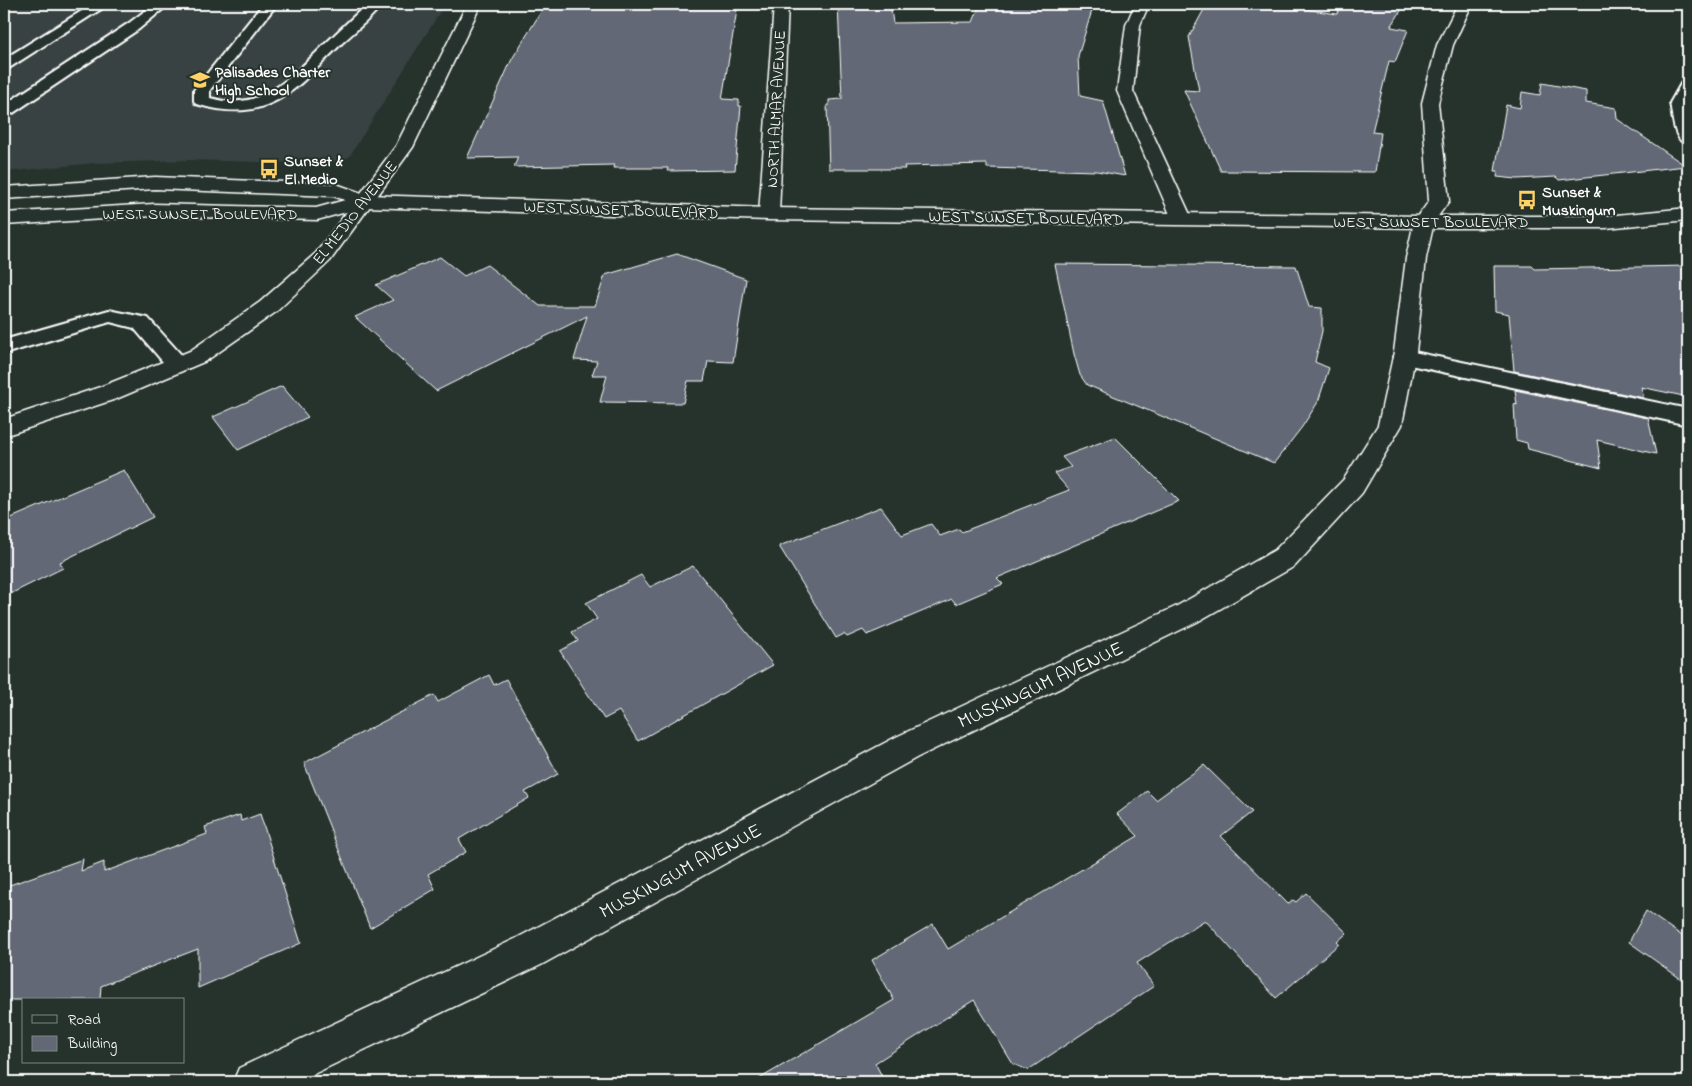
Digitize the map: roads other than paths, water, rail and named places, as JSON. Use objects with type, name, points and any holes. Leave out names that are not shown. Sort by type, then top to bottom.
[{"type":"street","name":"EL MEDIO AVENUE","points":[[4,428],[108,393],[198,356],[268,308],[323,257],[404,147],[474,4]]},
{"type":"street","name":"NORTH ALMAR AVENUE","points":[[769,214],[781,4]]},
{"type":"street","points":[[1142,4],[1133,25],[1125,91],[1182,219]]},
{"type":"street","name":"MUSKINGUM AVENUE","points":[[253,1082],[528,952],[907,747],[1187,614],[1285,558],[1353,486],[1390,425],[1404,357],[1416,258],[1424,222],[1440,201],[1430,102],[1445,45],[1465,4]]},
{"type":"street","name":"WEST SUNSET BOULEVARD","points":[[4,193],[155,183],[336,190],[364,201]]},
{"type":"street","name":"WEST SUNSET BOULEVARD","points":[[4,219],[154,210],[317,214],[364,201],[769,214],[1424,222],[1606,222],[1688,214]]},
{"type":"lane","points":[[4,65],[102,4]]},
{"type":"lane","points":[[4,110],[7,110],[134,26],[162,4]]},
{"type":"lane","points":[[270,4],[202,90],[202,100],[216,106],[237,106],[258,104],[277,96],[295,82],[374,4]]},
{"type":"lane","points":[[1688,85],[1678,103],[1688,140]]},
{"type":"lane","points":[[4,347],[110,316],[141,323],[177,364]]},
{"type":"lane","points":[[1404,357],[1688,417]]},
{"type":"place","name":"Palisades Charter High School","points":[[200,80]]},
{"type":"place","name":"Sunset & El Medio","points":[[269,169]]},
{"type":"place","name":"Sunset & Muskingum","points":[[1527,200]]}]
